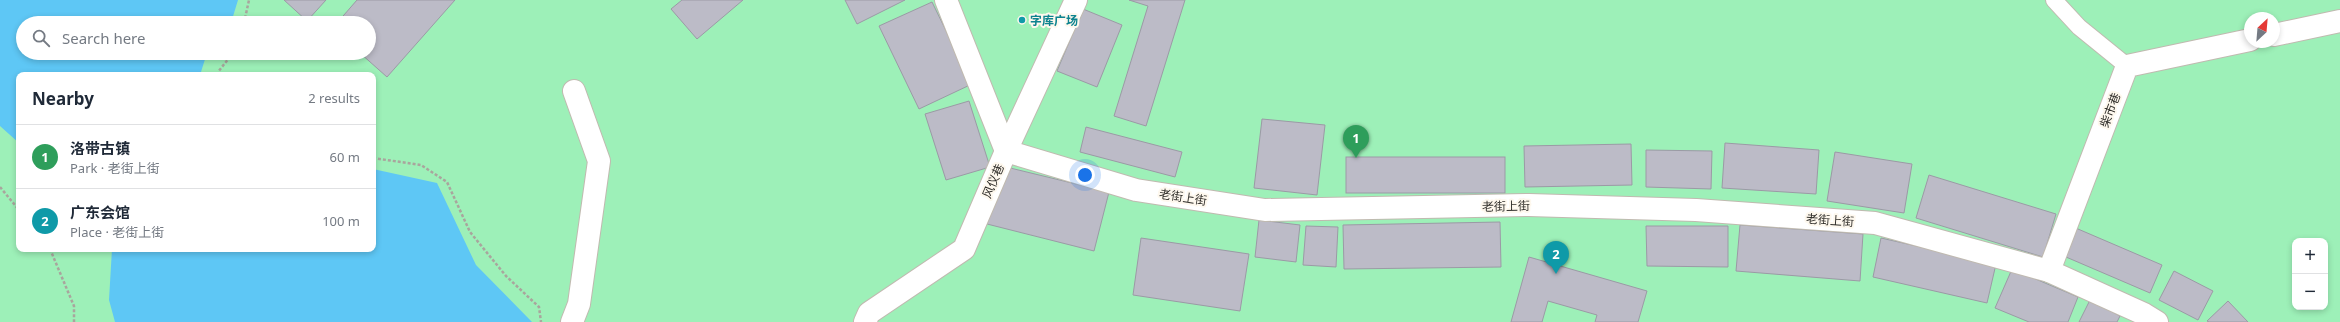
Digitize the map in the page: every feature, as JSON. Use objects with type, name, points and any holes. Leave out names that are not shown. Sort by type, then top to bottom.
[{"type":"street","points":[[946,0],[1006,151]]},
{"type":"street","name":"风仪巷","points":[[865,322],[869,313],[964,249],[1006,151],[1076,0]]},
{"type":"street","points":[[2280,34],[2340,21]]},
{"type":"street","points":[[2127,66],[2244,41]]},
{"type":"street","name":"柴市巷","points":[[2049,271],[2127,66]]},
{"type":"street","points":[[572,322],[579,304],[599,162],[574,91]]},
{"type":"street","name":"老街上街","points":[[1006,151],[1136,190],[1265,210],[1529,205],[1696,210],[1875,223],[2049,271],[2144,314],[2157,322]]},
{"type":"lane","points":[[2054,0],[2079,27],[2127,66]]},
{"type":"path","points":[[246,16],[249,0]]},
{"type":"path","points":[[218,72],[227,60]]},
{"type":"path","points":[[376,158],[421,165],[447,182],[470,232],[506,276],[538,307],[541,322]]},
{"type":"path","points":[[0,187],[16,206]]},
{"type":"path","points":[[51,252],[74,306],[74,322]]},
{"type":"green space","points":[[0,0],[2340,0],[2340,322],[0,322]]},
{"type":"water","points":[[0,0],[238,0],[233,16],[16,16],[16,60],[205,60],[201,72],[16,72],[16,140],[0,126]]},
{"type":"water","points":[[376,170],[437,183],[476,265],[532,322],[115,322],[109,300],[112,252],[376,252]]},
{"type":"building","points":[[284,0],[326,0],[312,16],[302,16]]},
{"type":"building","points":[[357,0],[455,0],[387,77],[368,60],[376,60],[376,16],[343,16]]},
{"type":"building","points":[[682,0],[743,0],[697,39],[671,9]]},
{"type":"building","points":[[845,0],[905,0],[857,24]]},
{"type":"building","points":[[1129,0],[1185,0],[1146,126],[1114,116],[1148,6]]},
{"type":"building","points":[[932,2],[972,84],[919,109],[879,26]]},
{"type":"building","points":[[1083,9],[1122,25],[1097,87],[1057,71]]},
{"type":"building","points":[[969,101],[990,167],[946,180],[925,114]]},
{"type":"building","points":[[1262,119],[1325,125],[1317,195],[1254,188]]},
{"type":"building","points":[[1086,127],[1182,152],[1175,177],[1080,152]]},
{"type":"building","points":[[1725,143],[1819,150],[1816,194],[1722,188]]},
{"type":"building","points":[[1631,144],[1632,185],[1525,187],[1524,146]]},
{"type":"building","points":[[1646,150],[1712,151],[1711,189],[1646,187]]},
{"type":"building","points":[[1835,152],[1912,164],[1904,213],[1827,201]]},
{"type":"building","points":[[1346,157],[1505,157],[1505,193],[1346,193]]},
{"type":"building","points":[[1002,166],[1109,192],[1094,251],[987,224]]},
{"type":"building","points":[[1929,175],[2056,214],[2043,257],[1916,218]]},
{"type":"building","points":[[1259,220],[1300,225],[1296,262],[1255,257]]},
{"type":"building","points":[[1500,222],[1501,267],[1344,269],[1343,225]]},
{"type":"building","points":[[1740,225],[1863,234],[1860,281],[1736,271]]},
{"type":"building","points":[[1306,226],[1338,227],[1336,267],[1303,265]]},
{"type":"building","points":[[1646,226],[1728,226],[1728,267],[1647,266]]},
{"type":"building","points":[[2071,226],[2162,265],[2150,293],[2059,254]]},
{"type":"building","points":[[1141,238],[1249,254],[1240,311],[1133,295]]},
{"type":"building","points":[[1881,238],[1996,264],[1987,303],[1873,277]]},
{"type":"building","points":[[1529,257],[1647,291],[1638,322],[1595,322],[1597,315],[1548,301],[1542,322],[1511,322]]},
{"type":"building","points":[[2012,269],[2078,297],[2068,322],[2029,322],[1995,308]]},
{"type":"building","points":[[2174,271],[2213,291],[2198,320],[2159,300]]},
{"type":"building","points":[[2090,300],[2120,316],[2117,322],[2079,322]]},
{"type":"building","points":[[2228,301],[2248,322],[2207,321]]},
{"type":"place","name":"字库广场","points":[[1022,20]]},
{"type":"place","name":"洛带古镇","points":[[1356,158]]},
{"type":"place","name":"广东会馆","points":[[1556,274]]}]
